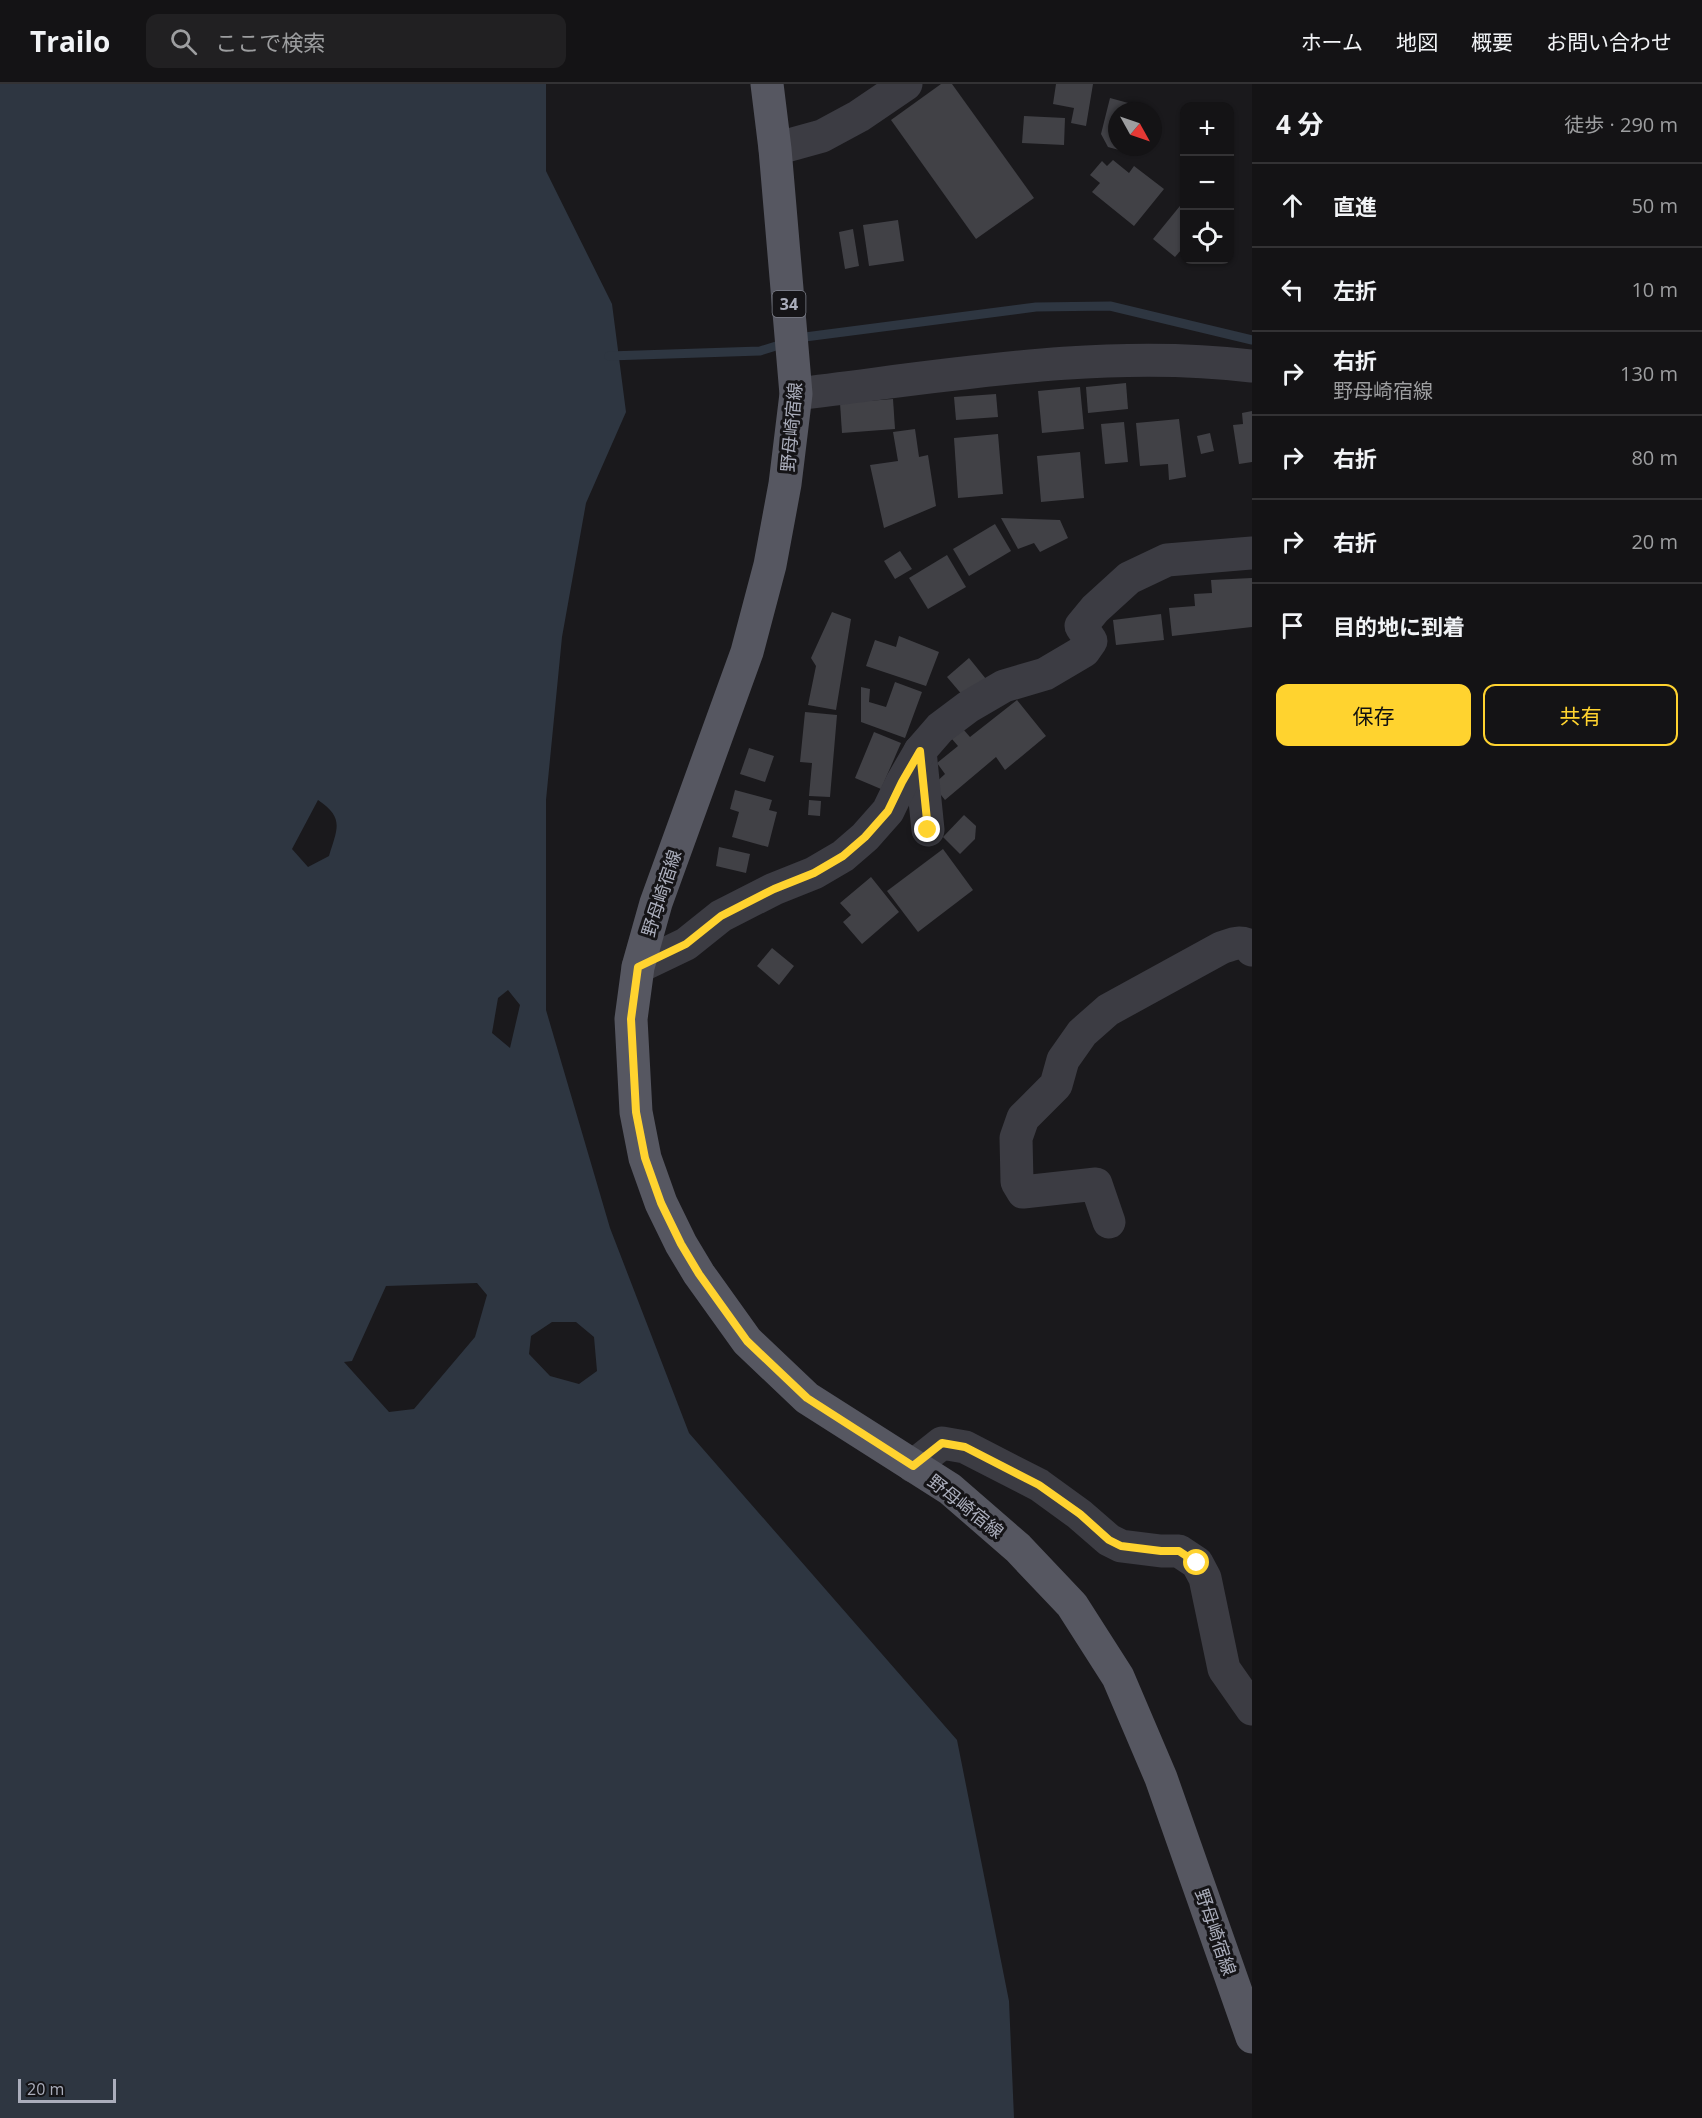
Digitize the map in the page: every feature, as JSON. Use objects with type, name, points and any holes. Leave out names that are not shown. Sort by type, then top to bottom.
[{"type":"main road","name":"野母崎宿線","points":[[767,84],[796,379],[786,484],[770,565],[747,652],[656,903],[638,967],[631,1019],[636,1112],[645,1158],[661,1203],[681,1244],[699,1274],[747,1341],[807,1398],[950,1489],[1018,1548],[1072,1605],[1118,1677],[1161,1778],[1252,2037]]},
{"type":"street","points":[[775,148],[822,136],[860,116],[906,84]]},
{"type":"street","points":[[796,379],[1127,360],[1203,360],[1252,366]]},
{"type":"street","points":[[638,967],[686,944],[721,916],[774,889],[814,873],[843,856],[865,837],[888,811],[920,751],[940,728],[968,707],[1004,686],[1045,674],[1084,651],[1091,641],[1081,626],[1095,609],[1129,578],[1167,560],[1252,553]]},
{"type":"street","points":[[920,751],[928,830]]},
{"type":"street","points":[[1109,1222],[1096,1184],[1023,1192],[1017,1182],[1016,1138],[1023,1118],[1056,1085],[1063,1059],[1082,1033],[1108,1010],[1221,948],[1238,942],[1249,946],[1252,950]]},
{"type":"street","points":[[913,1466],[942,1443],[965,1447],[1039,1485],[1080,1514],[1109,1540],[1121,1546],[1179,1551],[1188,1556],[1197,1563],[1205,1578],[1224,1669],[1252,1709]]},
{"type":"shaded area","points":[[0,84],[546,84],[546,171],[612,304],[626,412],[586,503],[562,637],[546,800],[546,1010],[610,1228],[689,1433],[957,1740],[1009,2001],[1014,2118],[0,2118]],"holes":[[[318,800],[327,806],[337,825],[329,856],[308,867],[292,849]],[[508,990],[520,1005],[510,1048],[492,1033],[498,998]],[[477,1283],[487,1295],[475,1337],[414,1409],[389,1412],[344,1362],[352,1361],[386,1286]],[[552,1322],[576,1322],[594,1337],[597,1371],[579,1384],[550,1376],[529,1354],[531,1336]]]},
{"type":"building","points":[[941,84],[952,84],[1034,198],[976,239],[891,120]]},
{"type":"building","points":[[1056,84],[1093,84],[1086,126],[1071,123],[1074,108],[1053,104]]},
{"type":"building","points":[[1110,98],[1125,102],[1109,102]]},
{"type":"building","points":[[1108,106],[1108,147],[1101,134]]},
{"type":"building","points":[[1024,116],[1065,118],[1064,145],[1022,143]]},
{"type":"building","points":[[1113,160],[1129,173],[1134,166],[1164,189],[1134,226],[1092,192],[1100,183],[1090,175],[1102,161],[1107,166]]},
{"type":"building","points":[[1180,206],[1180,251],[1175,257],[1153,239]]},
{"type":"building","points":[[898,220],[904,261],[869,266],[863,225]]},
{"type":"building","points":[[853,229],[859,266],[845,269],[839,232]]},
{"type":"building","points":[[1126,383],[1128,409],[1088,413],[1086,387]]},
{"type":"building","points":[[1080,387],[1084,429],[1042,433],[1038,391]]},
{"type":"building","points":[[996,394],[998,417],[956,420],[954,397]]},
{"type":"building","points":[[893,399],[895,429],[842,433],[840,403]]},
{"type":"building","points":[[1252,411],[1252,462],[1239,464],[1233,425],[1243,424],[1242,413]]},
{"type":"building","points":[[1179,419],[1186,477],[1169,480],[1168,464],[1140,466],[1136,423]]},
{"type":"building","points":[[1124,422],[1128,462],[1105,464],[1101,424]]},
{"type":"building","points":[[915,429],[919,457],[928,455],[936,506],[884,528],[870,465],[898,461],[893,432]]},
{"type":"building","points":[[1210,433],[1214,451],[1201,454],[1197,436]]},
{"type":"building","points":[[998,434],[1003,494],[958,498],[954,438]]},
{"type":"building","points":[[1080,452],[1084,498],[1041,502],[1037,456]]},
{"type":"building","points":[[1001,518],[1060,520],[1068,538],[1040,552],[1034,543],[1018,549]]},
{"type":"building","points":[[995,524],[1011,551],[969,576],[953,549]]},
{"type":"building","points":[[900,551],[912,569],[895,579],[884,561]]},
{"type":"building","points":[[947,555],[966,587],[928,609],[909,578]]},
{"type":"building","points":[[1252,578],[1252,627],[1172,636],[1169,608],[1195,606],[1194,594],[1212,593],[1211,580]]},
{"type":"building","points":[[832,612],[851,619],[836,710],[808,705],[816,666],[811,658]]},
{"type":"building","points":[[1161,614],[1164,640],[1116,645],[1113,620]]},
{"type":"building","points":[[899,636],[939,652],[926,686],[866,666],[875,640],[896,647]]},
{"type":"building","points":[[969,658],[986,679],[964,697],[947,677]]},
{"type":"building","points":[[895,682],[922,692],[905,738],[861,722],[861,687],[870,689],[869,702],[886,707]]},
{"type":"building","points":[[1017,700],[1046,736],[1005,770],[996,757],[945,800],[933,785],[945,774],[937,763],[958,746],[952,739],[963,729],[970,737]]},
{"type":"building","points":[[805,712],[837,715],[830,797],[809,796],[812,763],[800,762]]},
{"type":"building","points":[[874,732],[901,743],[881,789],[855,778]]},
{"type":"building","points":[[749,748],[774,756],[765,782],[740,774]]},
{"type":"building","points":[[735,790],[772,800],[769,810],[777,812],[768,847],[732,837],[739,812],[730,809]]},
{"type":"building","points":[[809,800],[821,801],[820,816],[808,815]]},
{"type":"building","points":[[964,815],[976,826],[975,839],[960,854],[943,837]]},
{"type":"building","points":[[719,847],[750,854],[746,873],[716,866]]},
{"type":"building","points":[[943,849],[973,890],[918,932],[887,891]]},
{"type":"building","points":[[871,877],[899,912],[862,944],[843,922],[851,915],[840,903]]},
{"type":"building","points":[[772,948],[794,966],[779,985],[757,966]]},
{"type":"waterway","points":[[609,356],[760,351],[805,337],[1036,307],[1110,306],[1252,340]]},
{"type":"route","points":[[928,830],[920,751],[888,811],[865,837],[843,856],[814,873],[774,889],[721,916],[686,944],[638,967],[631,1019],[636,1112],[645,1158],[661,1203],[699,1274],[747,1341],[807,1398],[913,1466],[942,1443],[965,1447],[1039,1485],[1080,1514],[1109,1540],[1121,1546],[1179,1551],[1197,1563]]}]
